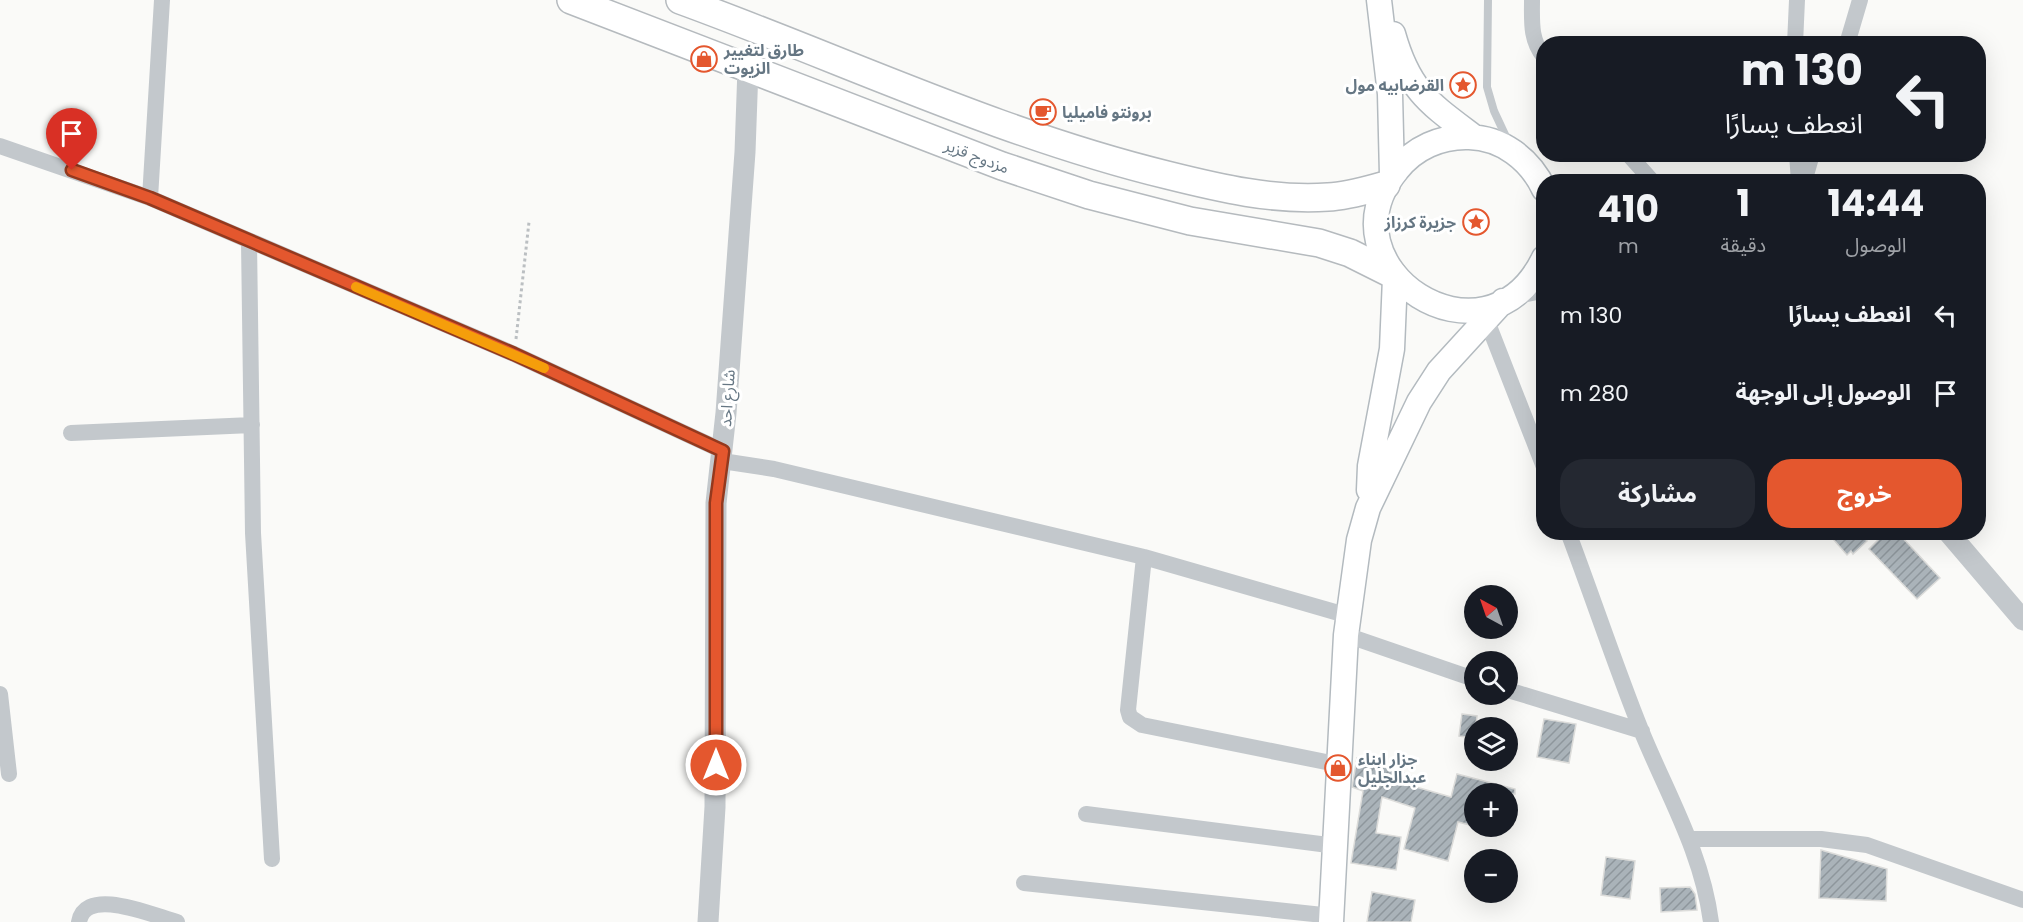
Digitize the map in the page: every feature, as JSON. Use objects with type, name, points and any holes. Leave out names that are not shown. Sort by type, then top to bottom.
[{"type":"main road","name":"مزدوج قزير","points":[[571,0],[1002,166],[1089,195],[1190,221],[1319,243],[1350,253],[1394,276]]},
{"type":"main road","points":[[659,32],[670,0]]},
{"type":"main road","points":[[680,0],[723,8],[1013,130],[1103,159],[1241,191],[1295,198],[1329,197],[1389,180],[1422,148],[1447,139],[1474,137],[1491,141],[1514,153],[1536,175]]},
{"type":"main road","points":[[1382,0],[1400,57],[1418,93],[1474,137]]},
{"type":"main road","points":[[1382,0],[1389,94],[1389,180],[1380,203],[1378,239],[1383,257],[1394,276],[1426,303],[1445,309],[1465,311],[1485,308],[1509,298]]},
{"type":"main road","points":[[1332,919],[1348,625],[1359,540],[1368,508],[1419,402],[1439,371],[1509,298],[1528,282],[1536,270]]},
{"type":"main road","points":[[1368,508],[1370,466],[1392,349],[1394,276]]},
{"type":"street","points":[[150,198],[162,0]]},
{"type":"street","points":[[1532,0],[1532,30],[1536,43]]},
{"type":"street","points":[[1795,36],[1797,0]]},
{"type":"street","points":[[1849,36],[1860,0]]},
{"type":"street","name":"شارع احد","points":[[708,922],[716,807],[716,503],[722,456],[746,127],[748,68]]},
{"type":"street","points":[[0,146],[150,198],[514,354],[722,456],[1144,557],[1348,625],[1464,675]]},
{"type":"street","points":[[1635,162],[1646,174]]},
{"type":"street","points":[[249,242],[253,533],[272,859]]},
{"type":"street","points":[[1509,298],[1536,290]]},
{"type":"street","points":[[1487,321],[1536,447]]},
{"type":"street","points":[[71,433],[252,425]]},
{"type":"street","points":[[1571,540],[1642,731],[1690,839],[1707,892],[1711,922]]},
{"type":"street","points":[[1955,540],[2023,620]]},
{"type":"street","points":[[1144,557],[1128,710],[1130,717],[1142,725],[1341,765]]},
{"type":"street","points":[[1518,693],[1642,731]]},
{"type":"street","points":[[0,694],[9,774]]},
{"type":"street","points":[[1086,814],[1336,846]]},
{"type":"street","points":[[1690,839],[1821,839],[1867,845],[2023,900]]},
{"type":"street","points":[[1024,883],[1332,919]]},
{"type":"street","points":[[79,922],[80,914],[88,906],[96,903],[110,903],[177,922]]},
{"type":"lane","points":[[1488,0],[1487,87],[1494,111],[1514,153]]},
{"type":"path","points":[[514,354],[529,222]]},
{"type":"building","points":[[1834,540],[1867,541],[1853,554],[1851,551],[1847,555]]},
{"type":"building","points":[[1878,540],[1904,540],[1940,578],[1917,599],[1869,549]]},
{"type":"building","points":[[1462,714],[1477,716],[1464,717],[1464,737],[1459,736]]},
{"type":"building","points":[[1544,719],[1576,724],[1569,763],[1537,757]]},
{"type":"building","points":[[1357,758],[1412,776],[1409,785],[1451,797],[1457,774],[1492,783],[1464,783],[1464,824],[1458,822],[1448,861],[1404,849],[1415,808],[1382,797],[1376,833],[1401,837],[1396,870],[1351,863],[1363,791],[1352,787]]},
{"type":"building","points":[[1821,850],[1887,869],[1886,901],[1819,898]]},
{"type":"building","points":[[1606,857],[1635,861],[1630,899],[1601,895]]},
{"type":"building","points":[[1690,887],[1695,894],[1697,910],[1661,912],[1660,888]]},
{"type":"building","points":[[1372,892],[1415,900],[1411,922],[1367,922]]},
{"type":"slow traffic","points":[[356,287],[544,368]]},
{"type":"place","name":"طارق لتغيير الزيوت","points":[[704,59]]},
{"type":"place","name":"القرضابيه مول","points":[[1463,85]]},
{"type":"place","name":"برونتو فاميليا","points":[[1043,112]]},
{"type":"place","name":"جزيرة كرزاز","points":[[1476,222]]},
{"type":"place","name":"جزار ابناء عبدالجليل","points":[[1338,768]]},
{"type":"route","points":[[72,170],[150,198],[514,354],[723,451],[716,503],[714,589],[716,765]]}]
